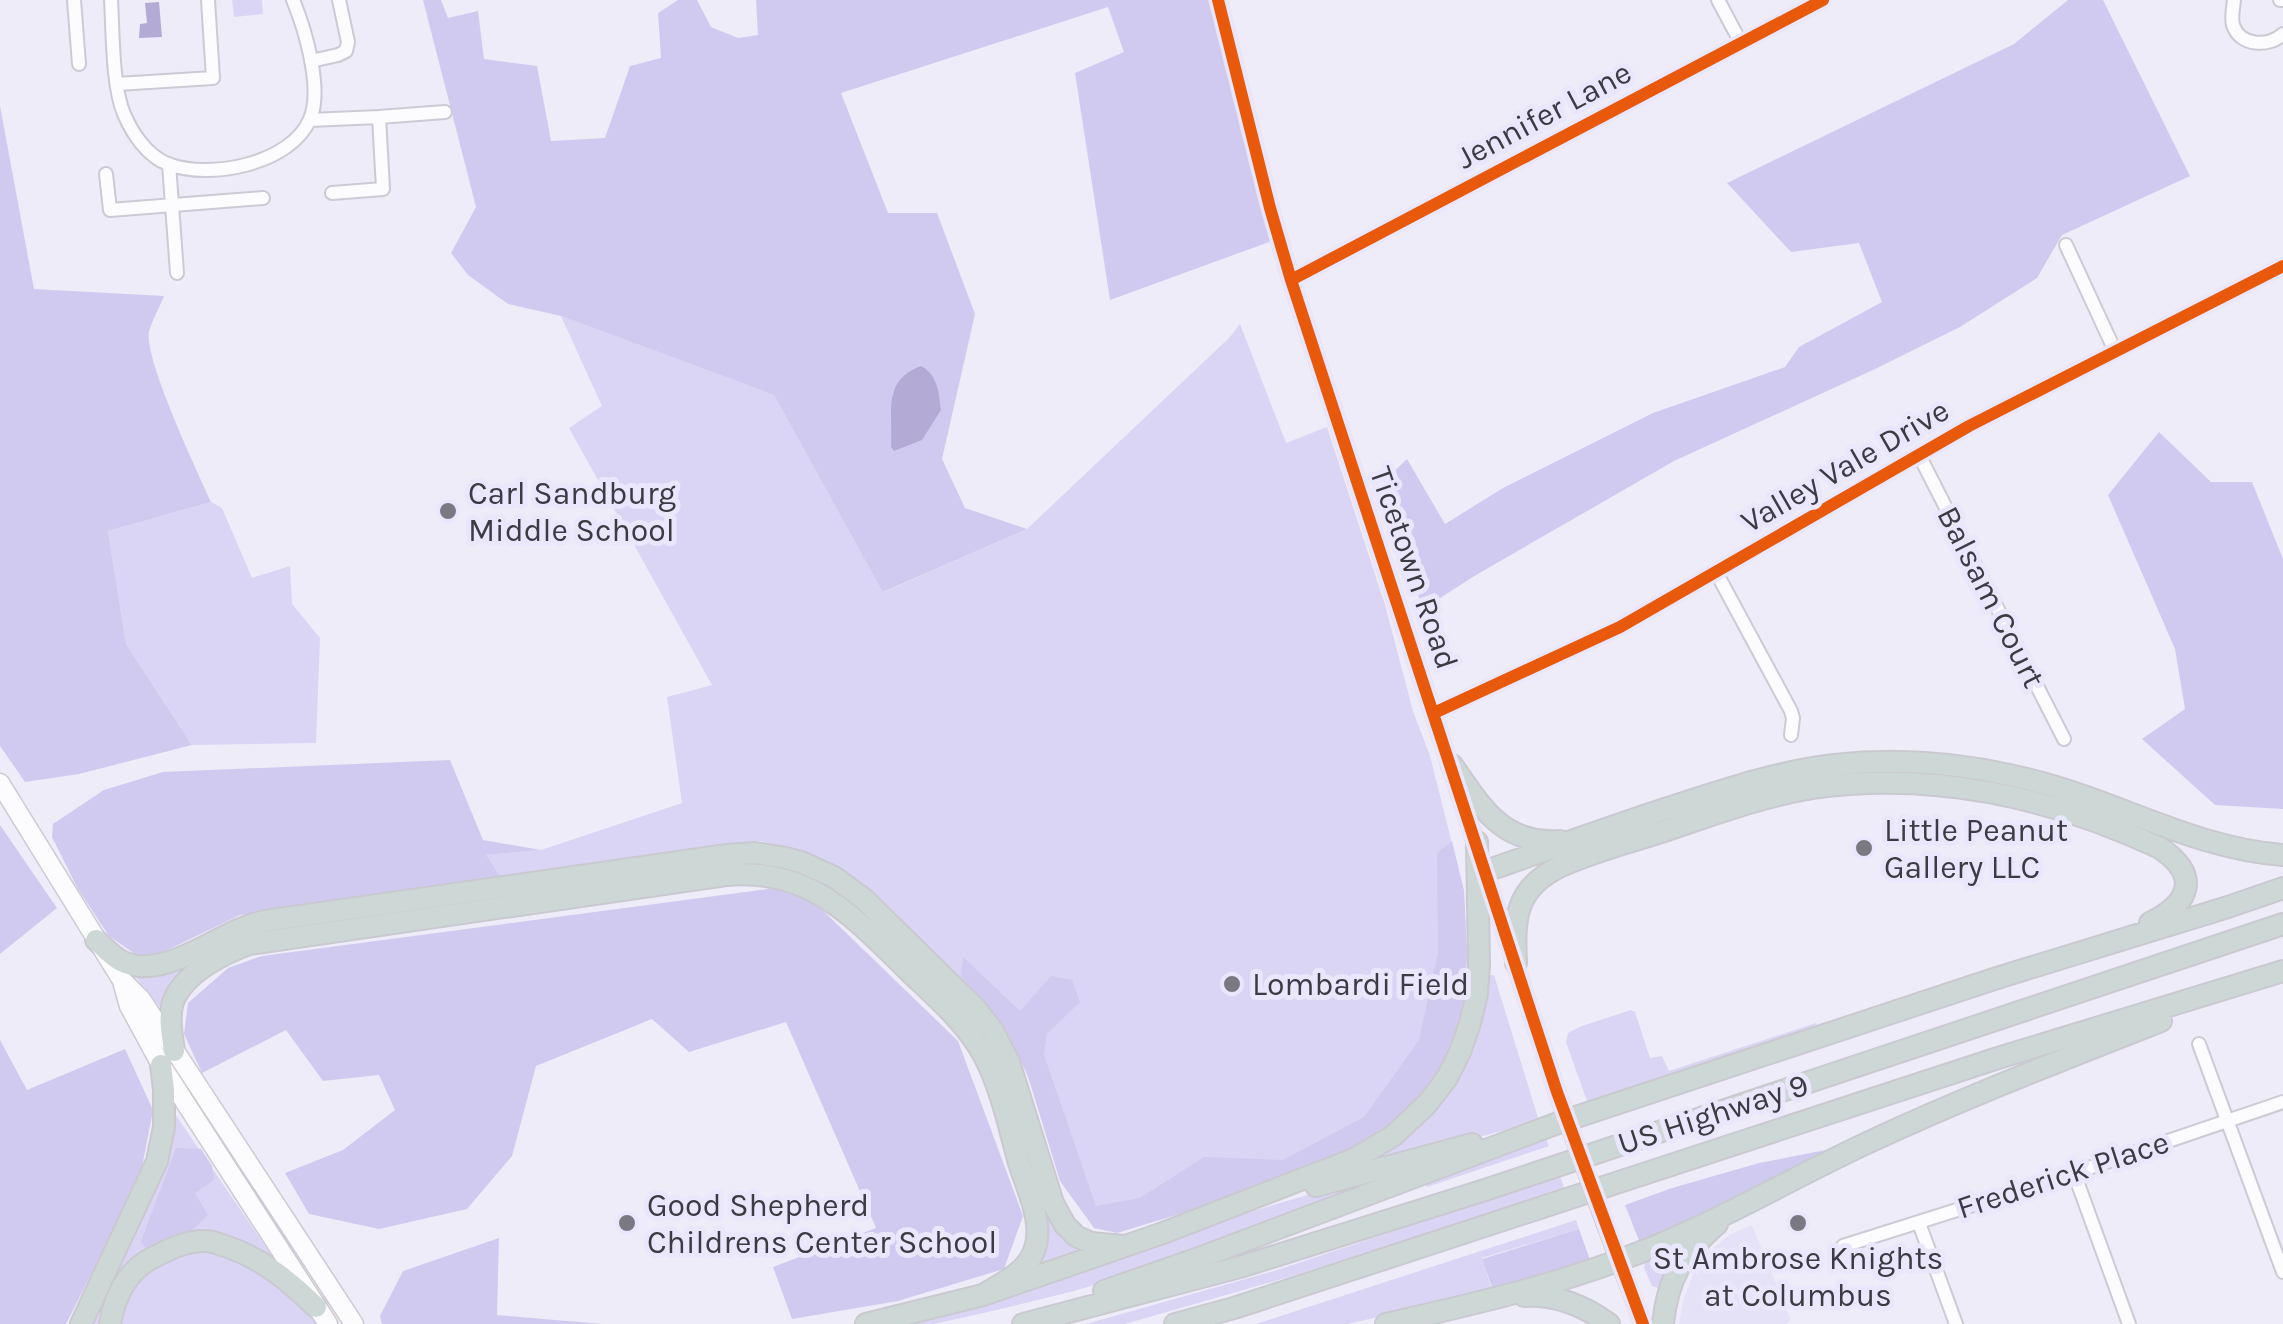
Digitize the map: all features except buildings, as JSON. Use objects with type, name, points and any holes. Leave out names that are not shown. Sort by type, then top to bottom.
[{"type":"highway","points":[[1486,871],[1768,777],[1888,762],[1954,766],[2028,779],[2206,842],[2283,855]]},
{"type":"highway","points":[[1452,765],[1481,807],[1504,828],[1538,841],[1572,840]]},
{"type":"highway","points":[[1516,964],[1515,923],[1521,904],[1535,882],[1550,871],[1755,801],[1812,788],[1869,783],[1939,784],[2028,800],[2145,841],[2171,856],[2186,879],[2183,898],[2176,908],[2098,948]]},
{"type":"highway","points":[[866,1324],[983,1295],[1242,1205],[1377,1147],[1415,1117],[1447,1078],[1460,1052],[1476,994],[1479,966],[1477,842]]},
{"type":"highway","points":[[96,940],[117,959],[151,966],[266,921],[727,854],[754,853],[801,862],[834,877],[864,900],[976,1008],[1009,1062],[1051,1196],[1065,1224],[1091,1244],[1124,1246]]},
{"type":"highway","points":[[82,1324],[158,1160],[174,1001],[178,992],[214,960],[250,944],[754,874],[787,879],[824,896],[854,918],[957,1018],[978,1045],[990,1068],[1038,1231],[1033,1254],[1023,1270],[983,1295]]},
{"type":"highway","points":[[1031,1322],[1106,1290],[1558,1123],[2283,888]]},
{"type":"highway","name":"US Highway 9","points":[[1031,1322],[1240,1267],[1485,1190],[2283,924]]},
{"type":"highway","points":[[1386,1324],[1492,1300],[1620,1260],[1729,1213],[1934,1112],[2283,971]]},
{"type":"highway","name":"US Highway 9","points":[[1175,1324],[1998,1058],[2283,971]]},
{"type":"highway","points":[[1242,1205],[1558,1123]]},
{"type":"highway","points":[[1663,1324],[1666,1297],[1683,1260],[1729,1213]]},
{"type":"highway","points":[[110,1324],[114,1302],[126,1279],[147,1260],[178,1245],[207,1241],[238,1250],[275,1270],[322,1316]]},
{"type":"highway","points":[[1492,1300],[1557,1298],[1584,1308],[1609,1324]]},
{"type":"main road","points":[[0,783],[121,979],[130,1006],[354,1324]]},
{"type":"main road","points":[[167,1058],[322,1316]]},
{"type":"street","points":[[74,0],[78,64]]},
{"type":"street","points":[[111,0],[122,110],[151,154],[168,164],[197,169],[254,164],[284,149],[298,138],[310,120],[315,100],[310,61],[293,0]]},
{"type":"street","points":[[118,84],[213,78],[208,0]]},
{"type":"street","points":[[310,61],[346,51],[348,42],[338,0]]},
{"type":"street","name":"Ticetown Road","points":[[1218,0],[1291,280],[1558,1092],[1643,1324]]},
{"type":"street","points":[[1718,0],[1741,43]]},
{"type":"street","name":"Jennifer Lane","points":[[1291,280],[1822,0]]},
{"type":"street","points":[[2234,0],[2231,20],[2237,34],[2253,43],[2268,44],[2283,34]]},
{"type":"street","points":[[310,120],[444,112]]},
{"type":"street","points":[[332,193],[382,189],[380,117]]},
{"type":"street","points":[[168,164],[176,273]]},
{"type":"street","points":[[106,174],[110,210],[263,198]]},
{"type":"street","points":[[2066,245],[2115,352]]},
{"type":"street","name":"Valley Vale Drive","points":[[1434,712],[1620,628],[1970,426],[2282,270]]},
{"type":"street","name":"Balsam Court","points":[[1919,455],[2064,739]]},
{"type":"street","points":[[1716,572],[1791,711],[1792,735]]},
{"type":"street","points":[[2199,1044],[2283,1272]]},
{"type":"street","name":"Frederick Place","points":[[1843,1246],[2283,1102]]},
{"type":"street","points":[[2074,1173],[2130,1324]]},
{"type":"street","points":[[1918,1223],[1956,1324]]},
{"type":"shaded area","points":[[232,0],[262,0],[263,14],[234,17]]},
{"type":"shaded area","points":[[423,0],[441,0],[448,18],[478,11],[484,59],[537,66],[551,141],[605,138],[630,66],[661,58],[658,13],[678,0],[697,0],[711,27],[738,38],[758,35],[756,0],[1212,0],[1280,238],[1110,300],[1075,73],[1124,52],[1108,7],[841,93],[888,213],[937,213],[975,314],[942,459],[965,508],[1027,529],[883,592],[774,395],[561,316],[508,304],[468,275],[451,253],[476,207]]},
{"type":"shaded area","points":[[2068,0],[2103,0],[2190,176],[2062,235],[2037,278],[1960,327],[1674,461],[1423,609],[1379,486],[1407,459],[1445,524],[1503,488],[1653,413],[1785,367],[1799,347],[1882,302],[1859,243],[1791,252],[1727,183],[2014,44]]},
{"type":"shaded area","points":[[159,2],[162,37],[139,38],[140,24],[147,23],[145,3]]},
{"type":"shaded area","points":[[0,106],[34,289],[164,296],[149,332],[150,346],[173,416],[211,502],[108,531],[126,644],[192,745],[79,774],[25,782],[0,746]]},
{"type":"shaded area","points":[[561,316],[774,395],[884,592],[1027,529],[1240,324],[1286,443],[1327,427],[1430,756],[1464,891],[1464,1005],[1451,1047],[1418,1101],[1199,1208],[1094,1228],[1004,1023],[841,867],[761,841],[502,879],[485,855],[541,850],[682,803],[667,697],[712,685],[569,428],[602,406]]},
{"type":"shaded area","points":[[921,366],[934,379],[941,410],[922,440],[894,451],[891,410],[895,389],[909,372]]},
{"type":"shaded area","points":[[2159,432],[2211,482],[2252,482],[2283,559],[2283,809],[2215,805],[2142,739],[2185,709],[2175,649],[2108,495]]},
{"type":"shaded area","points":[[211,502],[222,508],[252,578],[290,566],[292,604],[320,638],[316,743],[192,745],[126,644],[108,531]]},
{"type":"shaded area","points":[[450,760],[483,840],[541,850],[486,855],[502,879],[240,915],[155,956],[135,954],[109,936],[78,889],[52,837],[53,824],[104,790],[163,772]]},
{"type":"shaded area","points":[[0,825],[57,908],[0,954]]},
{"type":"shaded area","points":[[1452,841],[1464,891],[1464,1005],[1451,1047],[1418,1101],[1393,1126],[1330,1161],[1117,1233],[1094,1228],[1060,1181],[1027,1073],[1003,1026],[961,979],[963,957],[1020,1011],[1051,976],[1072,980],[1080,1002],[1047,1034],[1044,1055],[1096,1206],[1140,1198],[1204,1157],[1283,1160],[1364,1117],[1419,1040],[1438,953],[1437,853]]},
{"type":"shaded area","points":[[775,888],[807,895],[958,1041],[1023,1216],[1004,1269],[898,1301],[792,1319],[773,1267],[876,1228],[786,1022],[689,1052],[652,1019],[536,1066],[512,1156],[467,1209],[379,1229],[309,1214],[285,1173],[343,1150],[395,1110],[379,1075],[323,1081],[286,1030],[202,1073],[184,1034],[188,1003],[228,968],[262,956]]},
{"type":"shaded area","points":[[186,965],[190,971],[162,1010],[131,971],[159,973]]},
{"type":"shaded area","points":[[1494,975],[1539,1121],[1325,1178],[1377,1156],[1437,1111],[1463,1068],[1482,1018],[1486,976]]},
{"type":"shaded area","points":[[1631,1010],[1650,1058],[1662,1056],[1669,1071],[1816,1023],[1819,1028],[1588,1104],[1566,1042],[1568,1033]]},
{"type":"shaded area","points":[[0,1040],[27,1090],[125,1049],[153,1110],[140,1178],[66,1324],[0,1324]]},
{"type":"shaded area","points":[[173,1111],[274,1259],[172,1239],[101,1324],[87,1324]]},
{"type":"shaded area","points":[[1545,1137],[1549,1146],[1427,1187],[1424,1179]]},
{"type":"shaded area","points":[[176,1148],[201,1149],[212,1166],[214,1180],[195,1193],[208,1215],[192,1230],[147,1250],[141,1241]]},
{"type":"shaded area","points":[[1836,1148],[1640,1243],[1625,1205],[1759,1163]]},
{"type":"shaded area","points":[[1560,1176],[1565,1190],[1289,1277],[1125,1324],[1086,1324],[1274,1271]]},
{"type":"shaded area","points":[[1360,1187],[1175,1261],[997,1310],[934,1324],[908,1324],[1083,1273],[1250,1212],[1314,1193]]},
{"type":"shaded area","points":[[1042,1197],[1068,1242],[1077,1250],[1076,1254],[1036,1268]]},
{"type":"shaded area","points":[[1576,1220],[1579,1229],[1482,1258],[1492,1290],[1348,1324],[1256,1324]]},
{"type":"shaded area","points":[[1752,1225],[1791,1320],[1787,1324],[1679,1324],[1695,1269],[1706,1254],[1729,1235]]},
{"type":"shaded area","points":[[1579,1229],[1590,1260],[1493,1290],[1482,1259]]},
{"type":"shaded area","points":[[1696,1233],[1679,1252],[1658,1288],[1652,1286],[1644,1268],[1646,1258]]},
{"type":"shaded area","points":[[499,1238],[497,1315],[603,1324],[382,1324],[380,1316],[403,1271]]},
{"type":"shaded area","points":[[197,1251],[249,1265],[280,1286],[317,1324],[117,1324],[135,1280],[168,1256]]},
{"type":"cycle path","points":[[1218,0],[1291,280],[1557,1092],[1643,1324]]},
{"type":"cycle path","points":[[1291,280],[1823,0]]},
{"type":"cycle path","points":[[1434,713],[1620,627],[1969,426],[2283,266]]},
{"type":"place","name":"Carl Sandburg Middle School","points":[[448,511]]},
{"type":"place","name":"Little Peanut Gallery LLC","points":[[1864,848]]},
{"type":"place","name":"Lombardi Field","points":[[1232,984]]},
{"type":"place","name":"Good Shepherd Childrens Center School","points":[[627,1223]]},
{"type":"place","name":"St Ambrose Knights at Columbus","points":[[1798,1223]]}]
